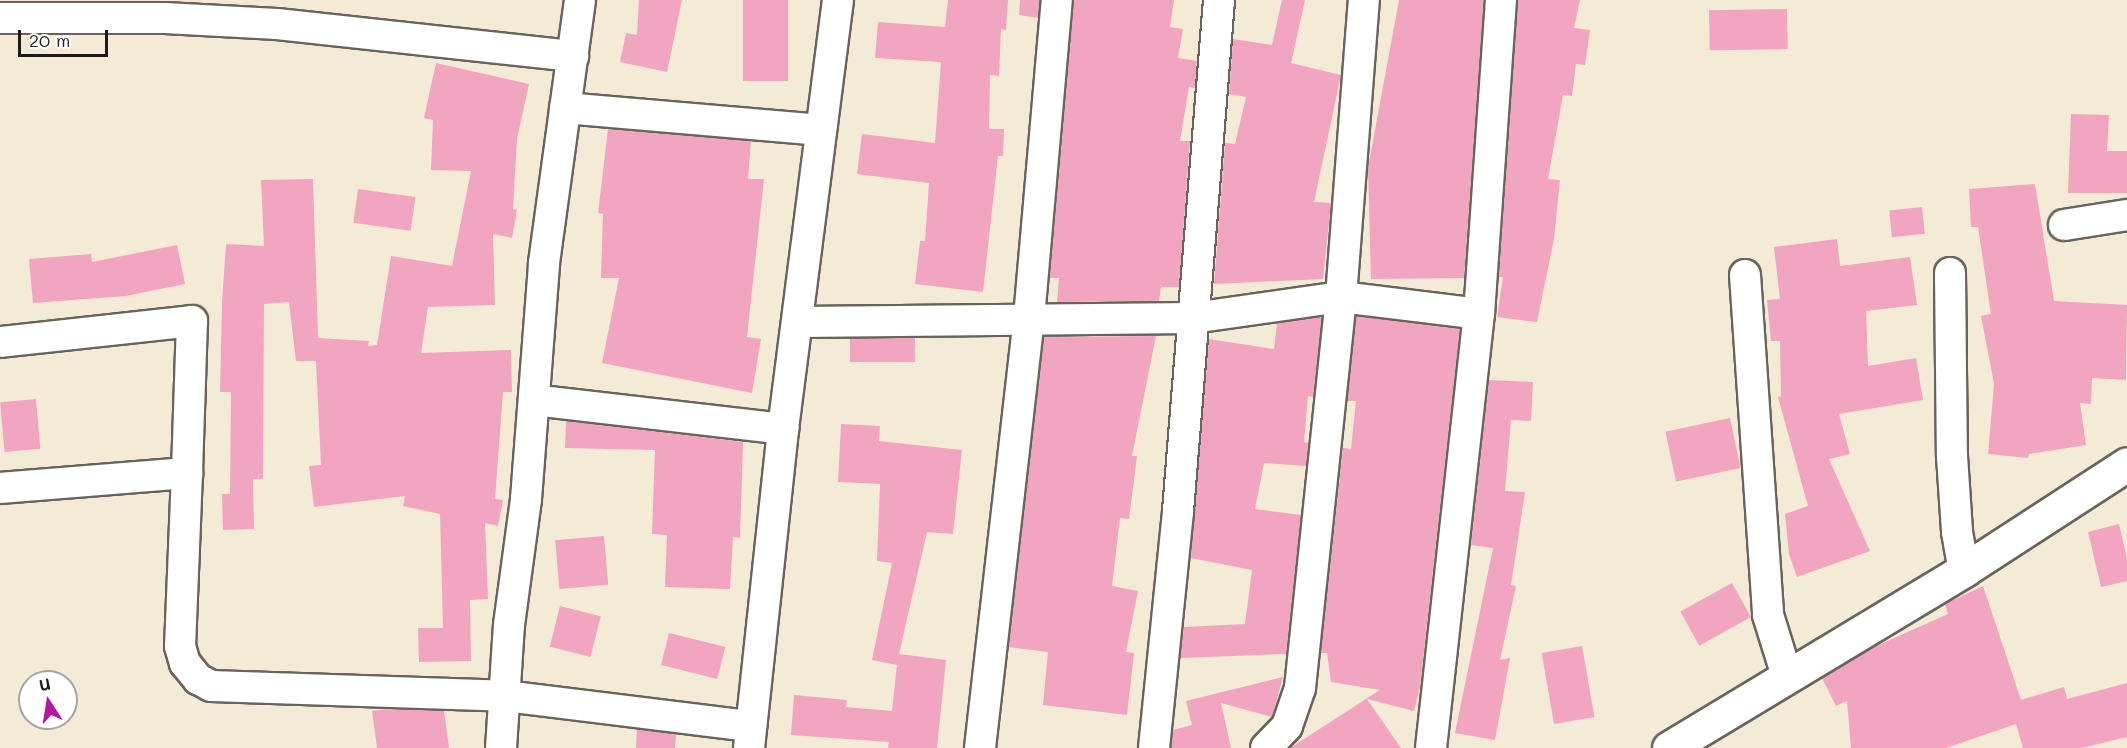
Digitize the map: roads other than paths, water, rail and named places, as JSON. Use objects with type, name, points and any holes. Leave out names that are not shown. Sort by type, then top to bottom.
[{"type":"street","points":[[501,748],[534,400],[543,263],[580,0]]},
{"type":"street","points":[[0,342],[192,321],[180,646],[185,663],[198,679],[212,686],[505,696],[750,737],[783,429],[800,322],[838,0]]},
{"type":"street","points":[[980,748],[1029,318],[1057,0]]},
{"type":"street","points":[[1154,748],[1219,0]]},
{"type":"street","points":[[1266,748],[1287,726],[1300,688],[1341,297],[1364,0]]},
{"type":"street","points":[[1431,748],[1479,314],[1501,0]]},
{"type":"street","points":[[0,18],[165,18],[277,24],[573,56]]},
{"type":"street","points":[[565,108],[821,130]]},
{"type":"street","points":[[2064,225],[2127,215]]},
{"type":"street","points":[[1950,273],[1952,456],[1957,532],[1964,570]]},
{"type":"street","points":[[1745,275],[1768,615],[1787,676]]},
{"type":"street","points":[[800,322],[1192,318],[1341,297],[1479,314]]},
{"type":"street","points":[[534,400],[783,429]]},
{"type":"street","points":[[1669,748],[1964,570],[2127,464]]},
{"type":"street","points":[[0,488],[187,473]]}]
